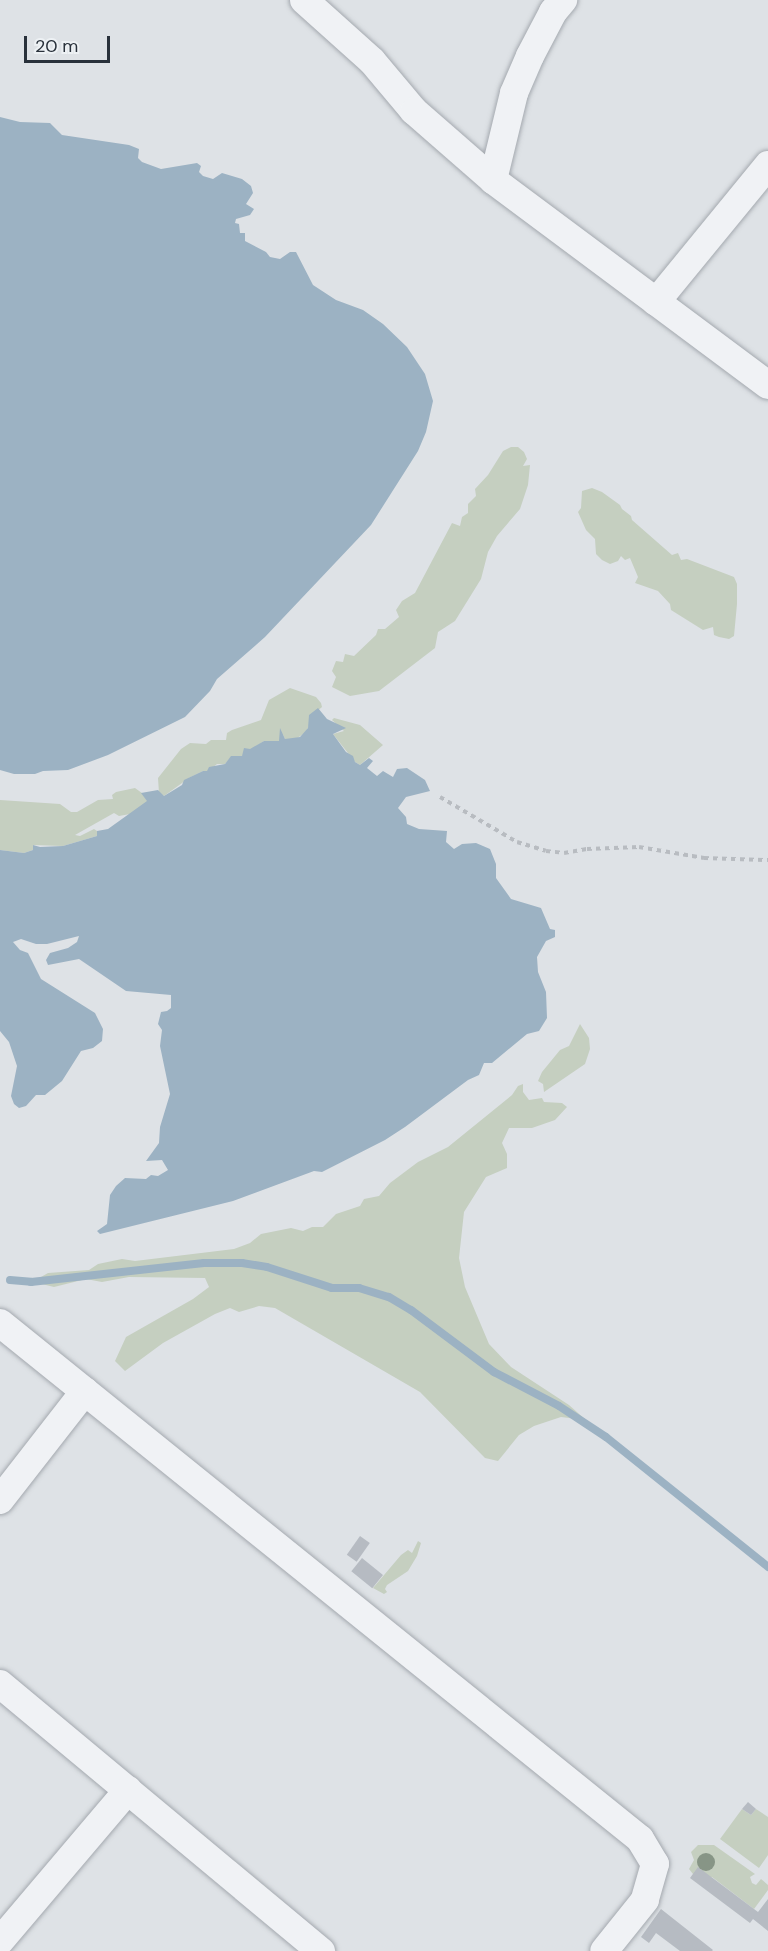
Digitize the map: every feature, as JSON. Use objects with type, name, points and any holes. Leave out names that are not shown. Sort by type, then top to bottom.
[{"type":"street","points":[[304,0],[372,61],[429,125],[493,180],[768,386]]},
{"type":"street","points":[[493,180],[514,93],[535,47],[563,0]]},
{"type":"street","points":[[656,302],[768,165]]},
{"type":"street","points":[[0,1323],[640,1839],[655,1864],[645,1900],[604,1951]]},
{"type":"street","points":[[0,1500],[85,1391]]},
{"type":"street","points":[[0,1684],[321,1951]]},
{"type":"street","points":[[0,1941],[128,1790]]},
{"type":"path","points":[[440,797],[517,842],[546,850],[564,853],[588,849],[639,847],[704,858],[768,860]]},
{"type":"green space","points":[[511,447],[518,447],[524,452],[527,459],[523,466],[530,465],[528,485],[520,509],[497,536],[488,552],[481,579],[455,621],[438,632],[435,648],[379,691],[350,696],[332,687],[336,677],[332,671],[336,661],[343,662],[345,654],[354,656],[376,635],[378,629],[385,629],[399,617],[396,610],[402,601],[415,593],[452,523],[460,526],[462,517],[468,513],[468,504],[476,496],[475,489],[488,475],[503,451]]},
{"type":"green space","points":[[592,488],[620,505],[632,520],[672,555],[678,553],[681,560],[687,559],[734,577],[737,584],[737,604],[734,636],[729,639],[714,635],[713,627],[703,630],[671,610],[670,604],[658,591],[635,583],[638,577],[630,558],[625,560],[621,556],[618,561],[610,564],[596,554],[595,539],[586,530],[578,512],[581,508],[582,491]]},
{"type":"green space","points":[[290,688],[316,697],[321,703],[322,707],[315,713],[306,732],[296,739],[285,739],[283,735],[280,741],[264,741],[242,756],[232,756],[225,764],[217,764],[207,772],[203,771],[189,778],[164,796],[159,793],[158,778],[181,749],[190,743],[206,744],[211,740],[226,740],[227,733],[232,730],[261,720],[269,700]]},
{"type":"green space","points":[[334,718],[360,725],[383,745],[360,765],[355,762],[333,734],[344,731],[332,720]]},
{"type":"green space","points":[[135,788],[146,796],[148,801],[144,805],[130,814],[119,816],[114,813],[75,835],[80,836],[94,829],[97,831],[97,836],[63,846],[33,845],[33,850],[24,853],[0,850],[0,800],[60,804],[71,812],[77,812],[98,800],[113,799],[112,795],[116,792]]},
{"type":"green space","points":[[580,1024],[589,1038],[590,1049],[585,1064],[544,1092],[543,1084],[538,1081],[542,1072],[560,1050],[569,1046]]},
{"type":"green space","points":[[523,1084],[523,1092],[529,1100],[542,1098],[544,1102],[562,1103],[567,1107],[555,1120],[532,1128],[509,1128],[502,1143],[507,1154],[507,1168],[486,1177],[464,1212],[459,1258],[465,1287],[489,1344],[511,1367],[569,1405],[605,1437],[577,1419],[561,1417],[534,1426],[519,1435],[498,1461],[485,1458],[420,1392],[275,1308],[259,1306],[239,1312],[230,1308],[215,1314],[163,1343],[125,1371],[115,1361],[126,1337],[193,1299],[209,1287],[205,1278],[129,1277],[102,1282],[86,1279],[54,1287],[42,1284],[41,1277],[48,1273],[89,1270],[98,1264],[122,1259],[135,1261],[234,1249],[250,1243],[261,1234],[291,1228],[303,1231],[312,1227],[323,1227],[336,1214],[360,1206],[364,1199],[379,1196],[390,1183],[418,1162],[448,1147]]},
{"type":"green space","points":[[418,1541],[421,1543],[417,1556],[408,1571],[387,1585],[385,1589],[387,1592],[384,1594],[373,1588],[401,1555],[408,1550],[412,1553]]},
{"type":"green space","points":[[742,1809],[751,1815],[756,1809],[768,1817],[768,1855],[759,1868],[720,1839]]},
{"type":"green space","points":[[698,1845],[714,1845],[755,1874],[750,1877],[752,1883],[756,1885],[761,1879],[768,1885],[768,1890],[754,1909],[712,1877],[708,1879],[693,1874],[689,1869],[694,1860],[691,1852]]},
{"type":"water","points":[[0,117],[20,122],[50,123],[62,135],[129,145],[139,149],[138,158],[142,162],[161,169],[197,163],[201,166],[199,172],[203,176],[213,179],[222,173],[242,179],[251,186],[253,193],[246,204],[254,209],[250,215],[236,219],[235,223],[239,224],[240,233],[245,233],[245,241],[266,252],[270,257],[280,259],[290,252],[296,252],[313,285],[336,300],[363,310],[383,324],[407,347],[425,374],[433,401],[426,432],[418,451],[371,525],[265,637],[217,679],[210,691],[185,717],[108,755],[68,770],[43,771],[35,774],[14,774],[0,770]]},
{"type":"water","points":[[318,708],[327,719],[346,728],[333,734],[346,752],[353,756],[355,762],[360,765],[369,758],[373,761],[367,768],[377,776],[383,771],[393,777],[397,769],[407,768],[425,780],[430,791],[406,797],[398,808],[406,817],[407,824],[419,829],[447,831],[446,842],[454,849],[462,844],[476,843],[490,849],[496,864],[496,878],[511,899],[541,908],[550,929],[555,930],[555,937],[546,941],[537,957],[538,972],[546,992],[547,1018],[539,1031],[527,1034],[492,1063],[484,1063],[479,1075],[468,1080],[405,1127],[385,1140],[322,1172],[314,1171],[233,1201],[100,1234],[97,1231],[107,1224],[110,1195],[116,1186],[125,1178],[146,1179],[151,1175],[158,1176],[168,1170],[162,1160],[146,1161],[159,1143],[160,1127],[170,1094],[160,1046],[162,1030],[158,1024],[161,1012],[171,1008],[171,995],[126,991],[79,959],[48,965],[46,960],[50,953],[68,948],[77,942],[79,936],[47,944],[36,944],[21,939],[13,942],[20,950],[28,953],[41,979],[95,1013],[103,1029],[102,1041],[93,1048],[81,1051],[62,1081],[45,1095],[36,1095],[26,1106],[19,1108],[14,1104],[11,1096],[17,1066],[9,1042],[0,1031],[0,850],[24,853],[33,850],[33,845],[63,846],[97,836],[97,831],[108,829],[147,801],[141,793],[158,790],[164,796],[182,785],[184,780],[207,771],[209,767],[225,764],[231,756],[242,756],[244,748],[250,749],[264,741],[279,741],[280,728],[285,739],[300,737],[308,728],[309,715]]},
{"type":"building","points":[[360,1536],[370,1543],[357,1562],[347,1555]]},
{"type":"building","points":[[362,1558],[383,1575],[372,1588],[351,1571]]},
{"type":"building","points":[[748,1802],[756,1809],[751,1815],[742,1809]]},
{"type":"building","points":[[698,1867],[758,1912],[768,1899],[768,1931],[753,1919],[750,1923],[690,1878]]},
{"type":"building","points":[[661,1909],[713,1950],[680,1951],[656,1933],[649,1943],[641,1937]]},
{"type":"waterway","points":[[10,1280],[31,1282],[204,1263],[242,1263],[267,1267],[332,1288],[359,1288],[389,1297],[411,1310],[494,1372],[559,1406],[606,1437],[768,1567]]}]
